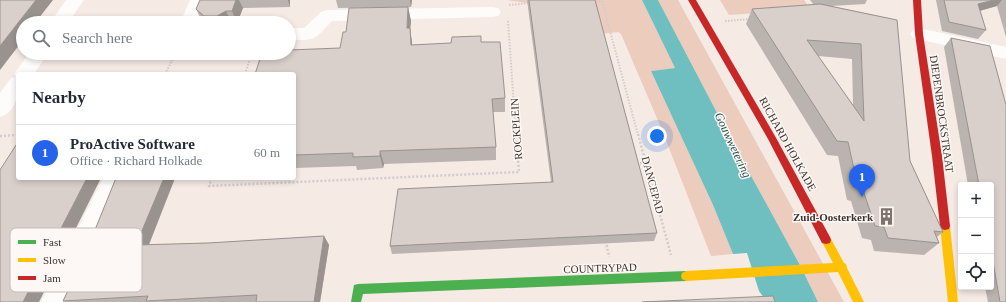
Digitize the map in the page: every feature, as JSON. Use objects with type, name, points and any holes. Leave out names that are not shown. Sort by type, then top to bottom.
[{"type":"street","points":[[64,16],[75,0]]},
{"type":"street","points":[[193,16],[199,0]]},
{"type":"street","name":"RICHARD HOLKADE","points":[[692,0],[772,138],[842,267],[859,302]]},
{"type":"street","name":"DIEPENBROCKSTRAAT","points":[[917,0],[919,34],[937,156],[953,302]]},
{"type":"street","points":[[296,34],[309,34],[327,16],[492,12]]},
{"type":"street","points":[[919,34],[1006,53]]},
{"type":"street","points":[[25,72],[33,60]]},
{"type":"street","points":[[90,228],[113,180]]},
{"type":"street","name":"COUNTRYPAD","points":[[356,302],[358,290],[742,274],[842,267]]},
{"type":"street","points":[[54,302],[59,292]]},
{"type":"path","points":[[587,1],[602,0]]},
{"type":"path","name":"DANCEPAD","points":[[602,0],[677,277]]},
{"type":"path","points":[[512,4],[534,3]]},
{"type":"path","name":"ROCKPLEIN","points":[[211,180],[209,186],[519,172],[508,20],[492,12]]},
{"type":"path","points":[[704,22],[751,19]]},
{"type":"path","points":[[167,72],[173,60]]},
{"type":"path","points":[[246,72],[250,60]]},
{"type":"path","points":[[0,136],[16,135]]},
{"type":"path","points":[[633,164],[647,163]]},
{"type":"path","points":[[604,234],[614,279]]},
{"type":"shaded area","points":[[507,0],[642,0],[675,68],[651,71],[713,205],[733,254],[711,256],[662,130],[621,34],[618,32],[601,34],[548,6]]},
{"type":"shaded area","points":[[658,0],[678,0],[844,302],[818,302],[801,267],[726,130]]},
{"type":"shaded area","points":[[720,0],[804,0],[813,12],[773,12],[729,15]]},
{"type":"water","name":"Gouwwetering","points":[[642,0],[658,0],[726,130],[801,267],[818,302],[767,302],[759,291],[747,253],[733,254],[713,205],[651,71],[675,68]]},
{"type":"building","points":[[0,0],[36,0],[23,16],[16,16],[16,26],[0,46]]},
{"type":"building","points":[[200,0],[236,0],[232,11],[226,11],[217,16],[204,16],[196,9]]},
{"type":"building","points":[[529,0],[595,0],[657,233],[390,246],[398,189],[553,182]]},
{"type":"building","points":[[944,0],[994,0],[978,4],[986,30],[949,22]]},
{"type":"building","points":[[820,4],[897,20],[910,161],[943,232],[934,231],[939,243],[888,238],[884,227],[875,226],[862,187],[858,187],[848,142],[837,141],[752,9]],"holes":[[[807,40],[861,44],[864,121]]]},
{"type":"building","points":[[408,7],[407,28],[410,28],[411,45],[451,43],[452,37],[481,36],[481,42],[500,42],[505,98],[492,99],[496,147],[380,151],[380,156],[353,157],[353,153],[296,155],[296,72],[256,72],[260,60],[296,60],[296,50],[340,48],[343,32],[346,32],[349,8]]},
{"type":"building","points":[[951,38],[990,46],[1006,105],[1006,302],[1000,302],[994,268],[994,182],[978,182]]},
{"type":"building","points":[[16,145],[16,180],[86,180],[61,228],[10,228],[10,292],[28,292],[23,302],[0,302],[0,170]]},
{"type":"building","points":[[115,180],[163,180],[142,231],[142,228],[96,228]]},
{"type":"building","points":[[324,236],[314,302],[256,302],[257,295],[146,301],[148,296],[63,301],[67,292],[142,292],[142,245],[208,243]]},
{"type":"building","points":[[773,296],[775,302],[642,302]]},
{"type":"traffic: fast","points":[[356,302],[358,289],[686,276]]},
{"type":"traffic: slow","points":[[945,226],[953,302]]},
{"type":"traffic: slow","points":[[826,240],[859,302]]},
{"type":"traffic: slow","points":[[686,276],[842,267]]},
{"type":"traffic: jam","points":[[692,0],[772,138],[826,240]]},
{"type":"traffic: jam","points":[[917,0],[919,34],[937,156],[945,226]]},
{"type":"place","name":"ProActive Software","points":[[862,197]]},
{"type":"place","name":"Zuid-Oosterkerk","points":[[886,217]]}]
